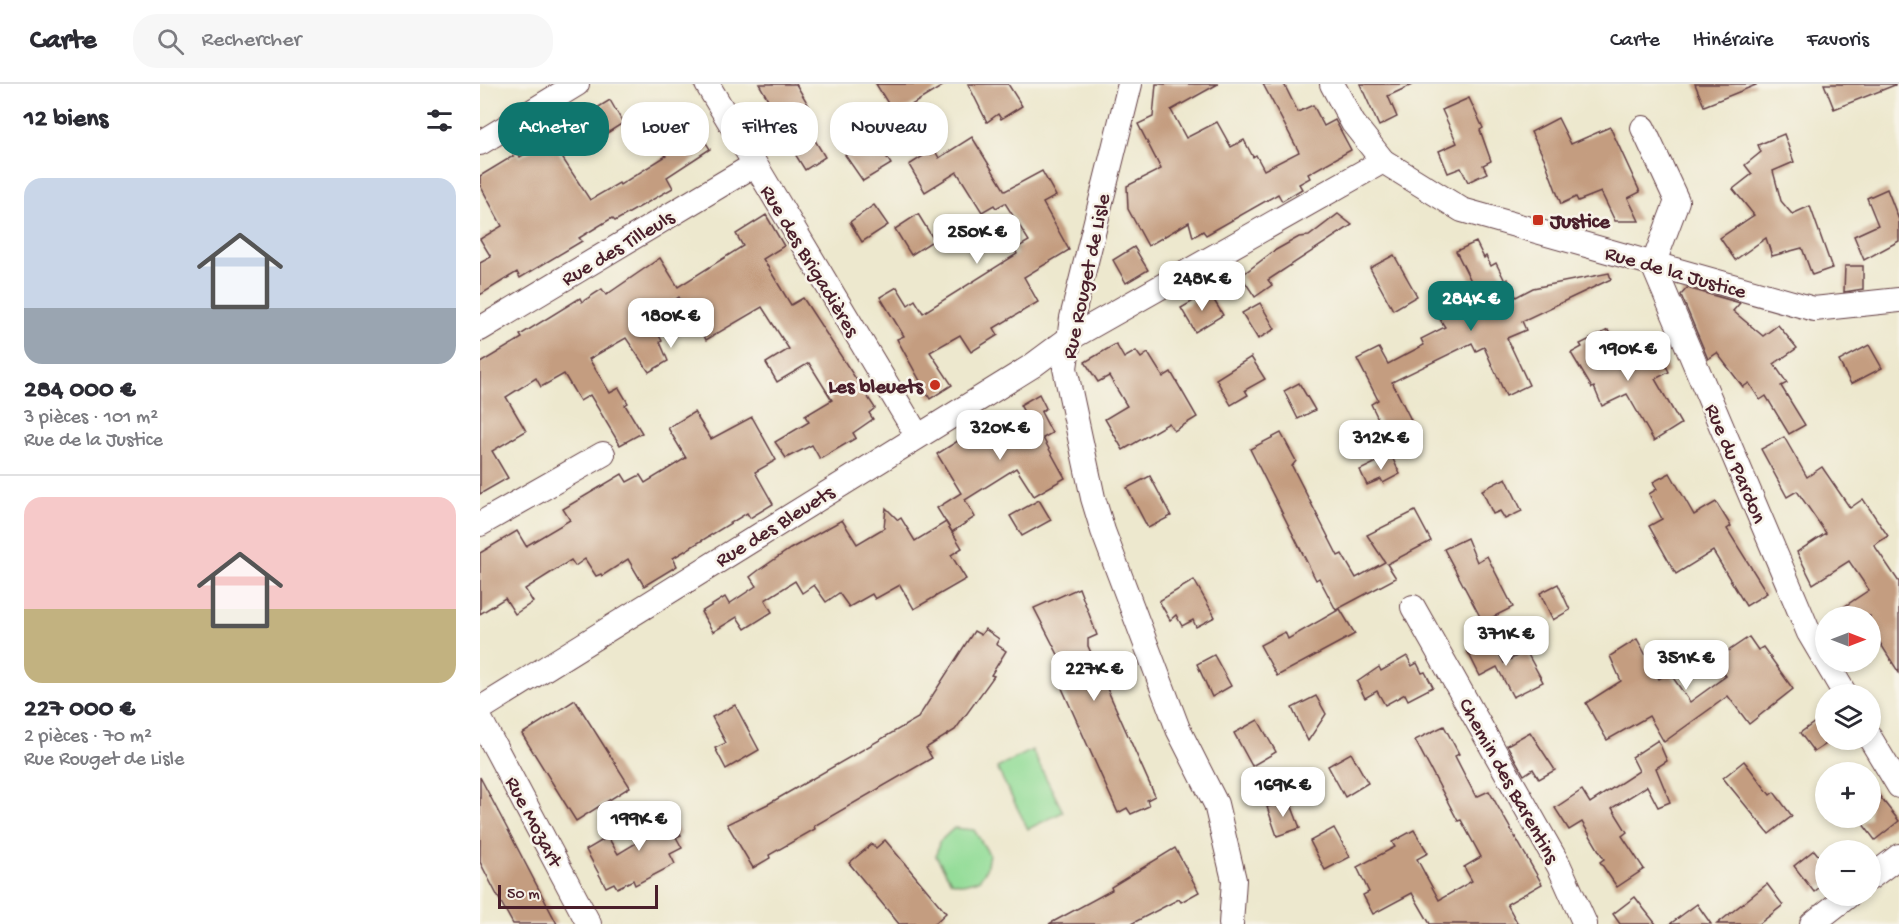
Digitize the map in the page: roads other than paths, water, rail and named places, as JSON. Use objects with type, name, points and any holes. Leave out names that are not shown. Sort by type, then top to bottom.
[{"type":"street","points":[[480,143],[577,84]]},
{"type":"street","name":"Rue des Brigadières","points":[[707,84],[917,435]]},
{"type":"street","name":"Rue Rouget de Lisle","points":[[1130,84],[1067,340],[1065,368],[1096,509],[1178,729],[1216,804],[1234,880],[1231,924]]},
{"type":"street","name":"Rue de la Justice","points":[[1332,84],[1353,123],[1383,161],[1462,210],[1814,309],[1899,300]]},
{"type":"street","points":[[1642,128],[1677,201],[1653,265]]},
{"type":"street","name":"Rue des Bleuets","points":[[480,709],[917,435],[1032,366],[1067,340],[1383,161]]},
{"type":"street","name":"Rue des Tilleuls","points":[[480,329],[754,165]]},
{"type":"street","name":"Rue du Pardon","points":[[1653,265],[1809,633],[1839,684]]},
{"type":"street","points":[[480,524],[603,454]]},
{"type":"street","name":"Chemin des Barentins","points":[[1413,607],[1559,866],[1585,924]]},
{"type":"street","name":"Rue Mozart","points":[[480,719],[589,924]]},
{"type":"street","points":[[1877,750],[1899,786]]},
{"type":"street","points":[[1881,870],[1899,856]]},
{"type":"street","points":[[1812,924],[1835,906]]},
{"type":"place","name":"Justice","points":[[1538,220]]},
{"type":"place","name":"Les bleuets","points":[[935,385]]}]
